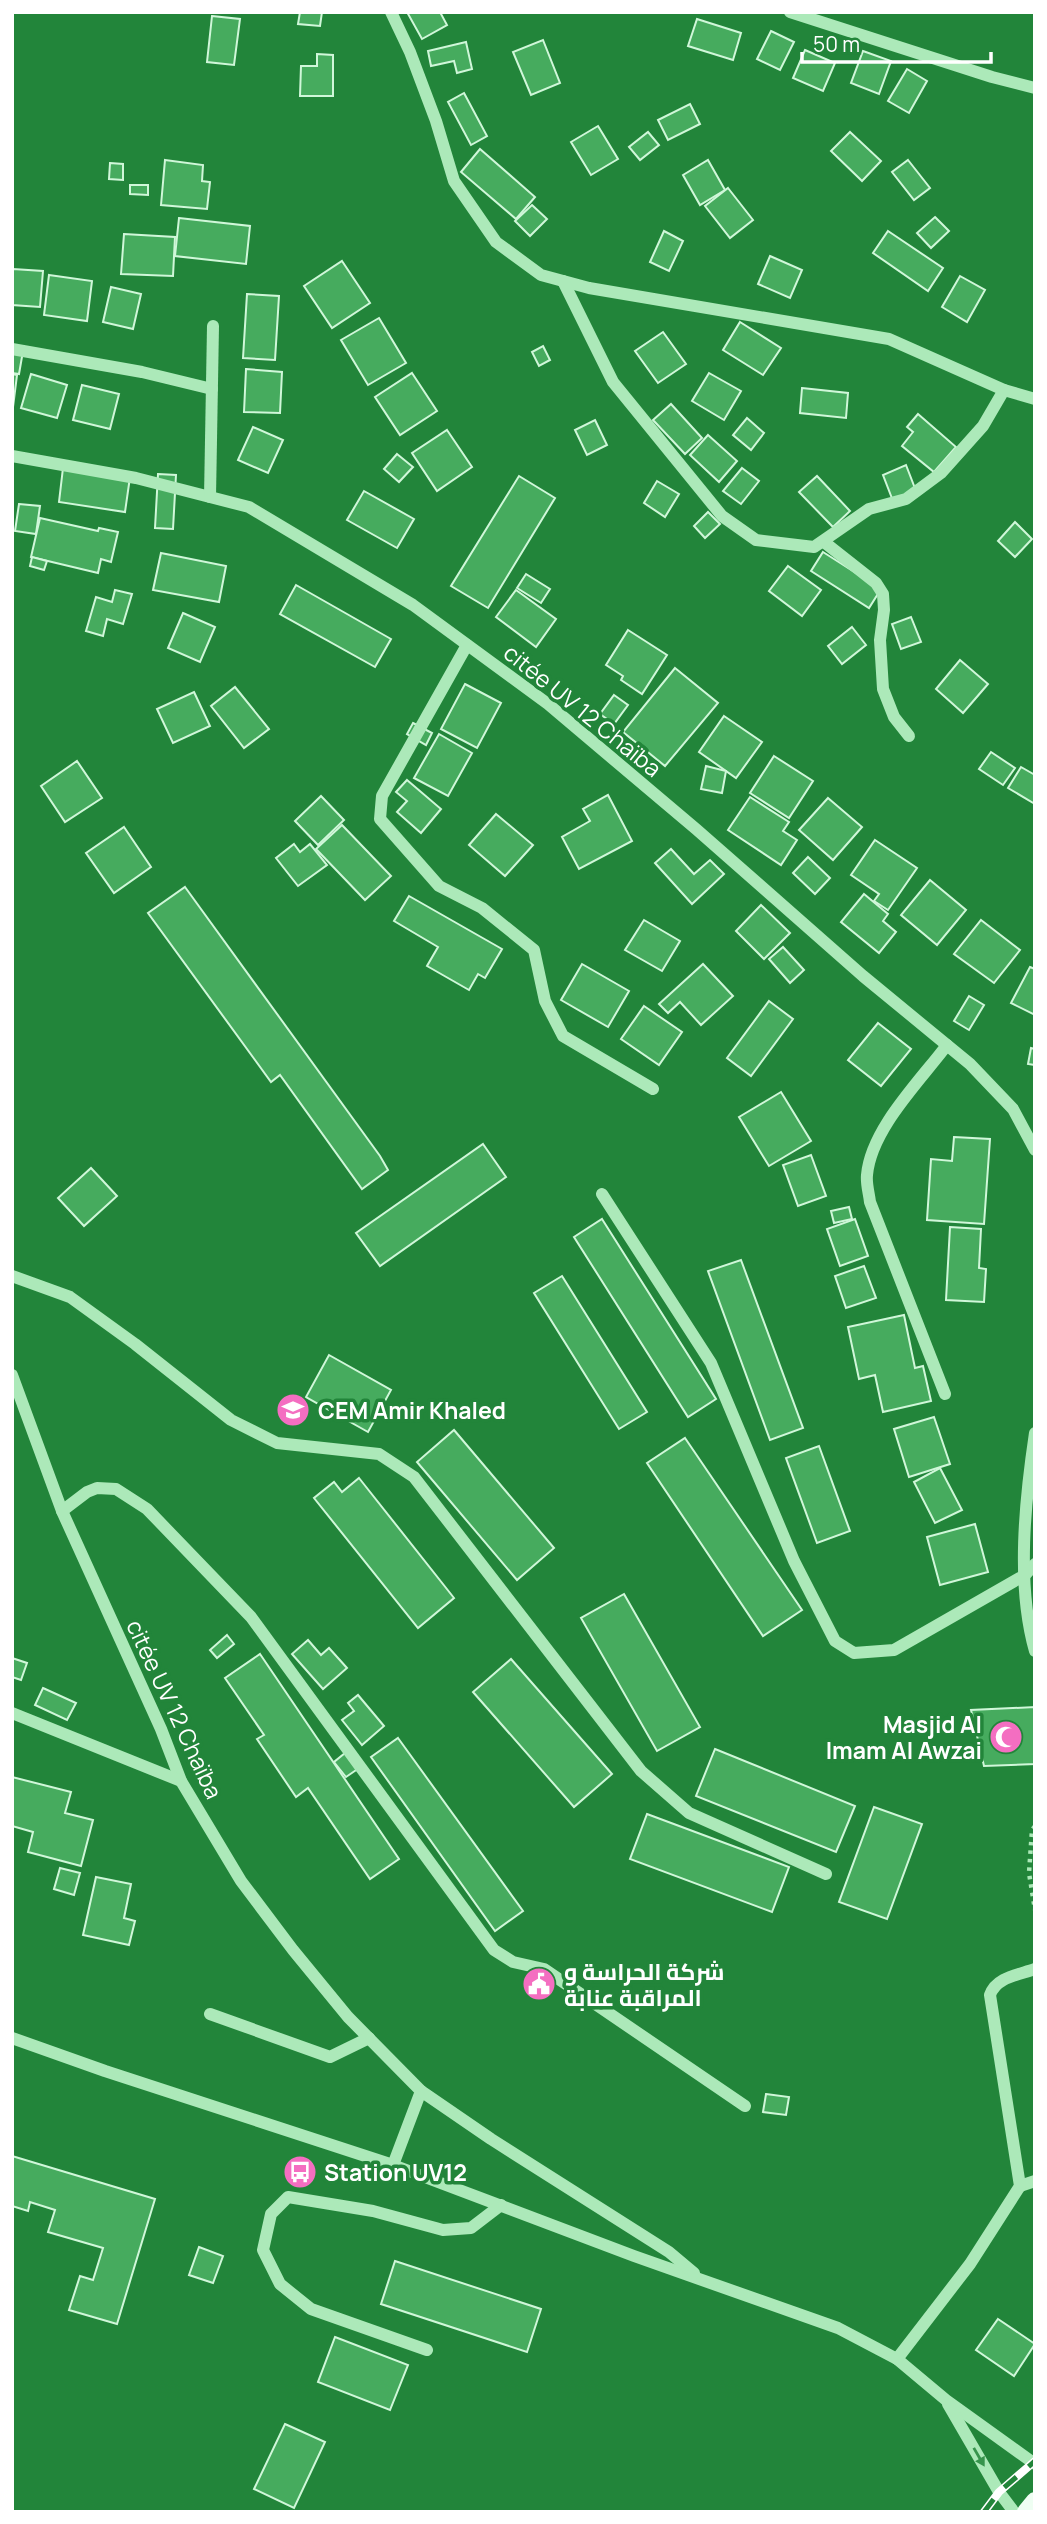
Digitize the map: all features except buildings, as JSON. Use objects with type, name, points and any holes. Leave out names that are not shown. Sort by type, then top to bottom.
[{"type":"main road","points":[[1026,2512],[1035,2501]]},
{"type":"street","points":[[391,12],[410,52],[436,121],[454,181],[496,242],[541,275],[589,288],[889,339],[1004,390],[1035,399]]},
{"type":"street","points":[[790,12],[992,77],[1035,88]]},
{"type":"street","points":[[563,281],[613,382],[722,516],[756,540],[814,547],[869,509],[906,499],[941,473],[983,426],[1004,390]]},
{"type":"street","points":[[210,497],[213,326]]},
{"type":"street","points":[[12,349],[142,372],[212,389]]},
{"type":"street","name":"citée UV 12 Chaïba","points":[[12,456],[136,478],[249,507],[413,605],[548,704],[696,829],[863,976],[970,1064],[1013,1109],[1035,1150]]},
{"type":"street","points":[[824,542],[876,583],[883,594],[880,639],[883,689],[894,717],[909,736]]},
{"type":"street","points":[[467,645],[382,796],[380,819],[439,886],[482,908],[534,950],[545,1001],[563,1035],[653,1089]]},
{"type":"street","points":[[945,1394],[870,1202],[867,1177],[871,1154],[886,1125],[947,1045]]},
{"type":"street","points":[[602,1194],[711,1363],[794,1561],[835,1641],[854,1653],[894,1650],[1025,1575],[1035,1564]]},
{"type":"street","points":[[12,1276],[70,1297],[135,1344],[231,1420],[277,1443],[379,1454],[414,1477],[641,1772],[689,1813],[826,1874]]},
{"type":"street","name":"citée UV 12 Chaïba","points":[[12,1375],[62,1511],[161,1729],[181,1781],[241,1881],[293,1950],[348,2017],[421,2091],[491,2139],[669,2252],[702,2280]]},
{"type":"street","points":[[1035,1433],[1025,1501],[1028,1626],[1035,1651]]},
{"type":"street","points":[[62,1511],[87,1492],[97,1489],[116,1489],[147,1509],[251,1617],[494,1950],[513,1962],[544,1969],[745,2106]]},
{"type":"street","points":[[12,1713],[181,1781]]},
{"type":"street","points":[[1020,2186],[990,1994],[993,1986],[1001,1980],[1035,1969]]},
{"type":"street","points":[[210,2014],[330,2057],[369,2038]]},
{"type":"street","points":[[12,2038],[393,2165],[838,2328],[897,2359],[946,2400],[1035,2464]]},
{"type":"street","points":[[393,2165],[421,2091]]},
{"type":"street","points":[[897,2359],[970,2264],[1020,2186],[1035,2181]]},
{"type":"street","points":[[427,2350],[311,2309],[280,2284],[263,2250],[271,2214],[288,2197],[373,2211],[443,2230],[471,2228],[501,2205]]},
{"type":"street","points":[[946,2400],[999,2492],[1014,2512]]},
{"type":"path","points":[[1035,1826],[1032,1830],[1030,1873],[1035,1910]]},
{"type":"railway","points":[[984,2512],[999,2492],[1035,2461]]},
{"type":"place","name":"CEM Amir Khaled","points":[[293,1410]]},
{"type":"place","name":"Masjid Al Imam Al Awzai","points":[[1006,1737]]},
{"type":"place","name":"شركة الحراسة و المراقبة عنابة","points":[[539,1984]]},
{"type":"place","name":"Station UV12","points":[[300,2172]]}]
